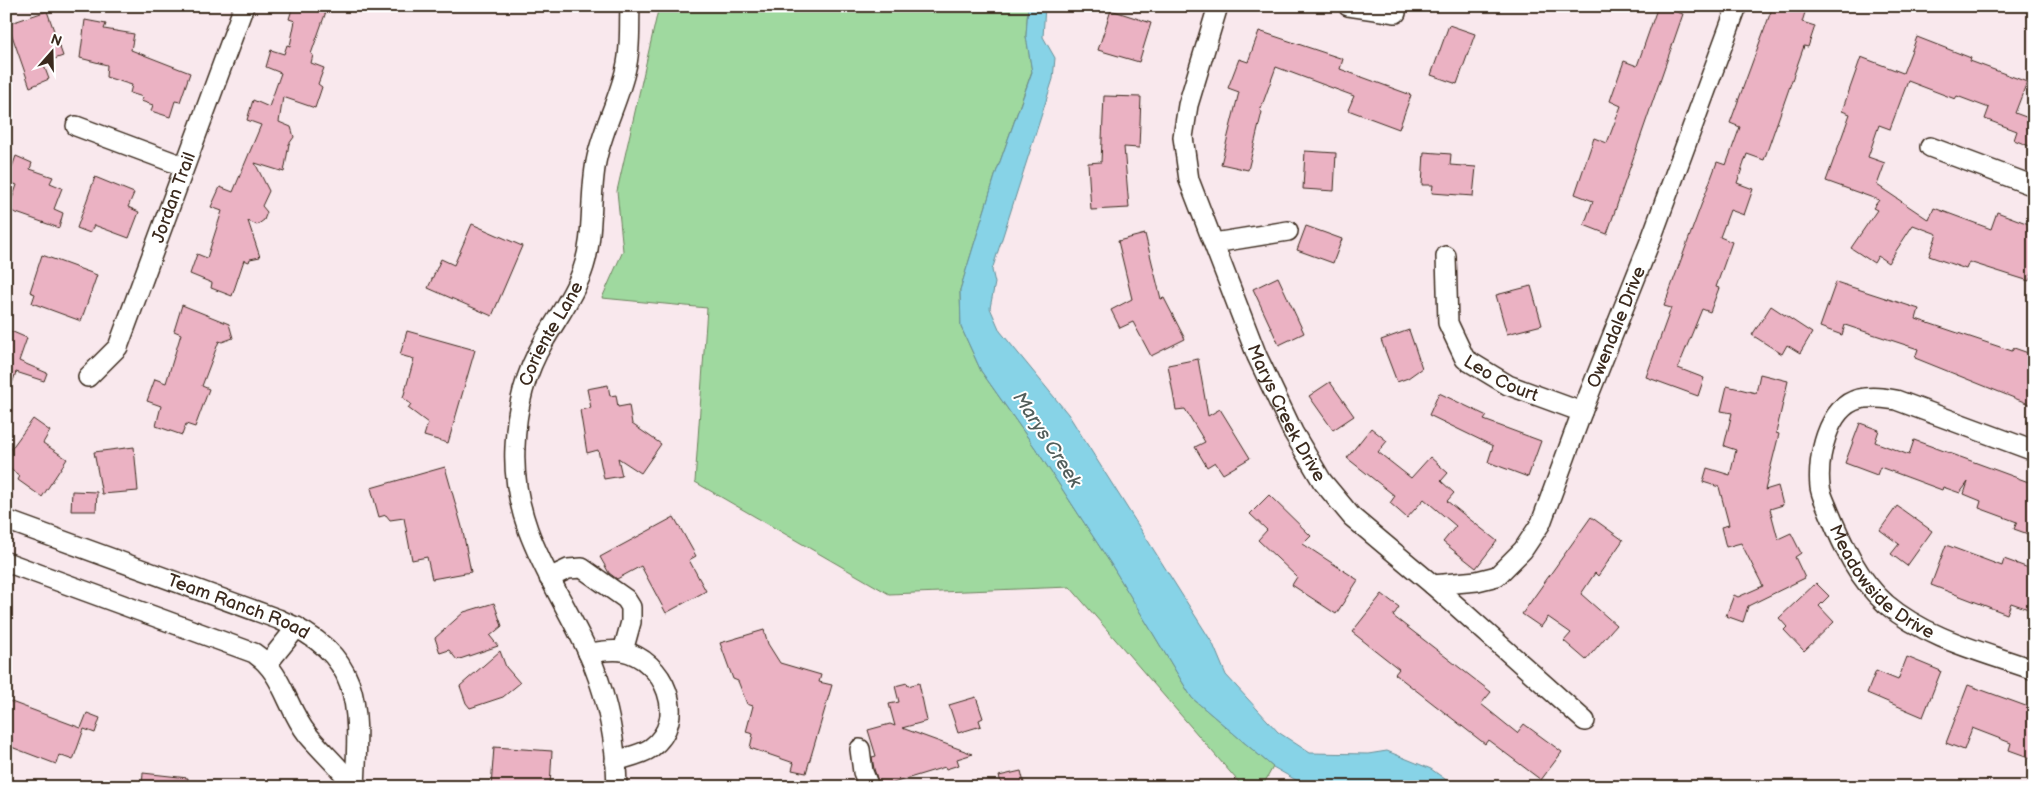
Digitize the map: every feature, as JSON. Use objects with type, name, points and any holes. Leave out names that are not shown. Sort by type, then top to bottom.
[{"type":"street","name":"Jordan Trail","points":[[88,377],[118,347],[183,166],[244,6]]},
{"type":"street","name":"Coriente Lane","points":[[617,787],[615,761],[605,707],[588,653],[531,542],[519,496],[514,449],[519,402],[534,360],[575,290],[588,254],[596,160],[626,67],[630,6]]},
{"type":"street","name":"Marys Creek Drive","points":[[1218,6],[1188,105],[1183,137],[1189,180],[1257,356],[1293,432],[1322,481],[1352,517],[1433,585],[1585,721]]},
{"type":"street","points":[[1348,6],[1396,13]]},
{"type":"street","name":"Owendale Drive","points":[[1433,585],[1477,581],[1497,576],[1508,568],[1523,550],[1541,523],[1582,412],[1651,240],[1736,6]]},
{"type":"street","points":[[76,126],[183,166]]},
{"type":"street","points":[[1930,147],[2034,186]]},
{"type":"street","points":[[1214,243],[1288,231]]},
{"type":"street","name":"Leo Court","points":[[1446,256],[1448,323],[1465,360],[1508,385],[1582,412]]},
{"type":"street","name":"Meadowside Drive","points":[[2034,451],[1896,400],[1875,397],[1858,399],[1848,404],[1832,424],[1826,436],[1821,458],[1820,488],[1838,535],[1857,572],[1886,604],[1931,633],[2034,670]]},
{"type":"street","name":"Team Ranch Road","points":[[6,520],[297,627],[330,650],[350,682],[355,702],[354,787]]},
{"type":"street","name":"Team Ranch Road","points":[[6,562],[254,653],[268,663],[285,690],[308,734],[354,787]]},
{"type":"street","points":[[549,578],[568,569],[582,568],[626,599],[631,608],[631,622],[623,651]]},
{"type":"street","points":[[268,663],[297,627]]},
{"type":"street","points":[[588,653],[623,651],[643,659],[660,676],[669,692],[670,704],[667,724],[657,742],[643,753],[615,761]]},
{"type":"street","points":[[860,749],[863,772],[869,787]]},
{"type":"green space","points":[[659,6],[1028,6],[1026,36],[1032,71],[996,173],[960,290],[961,327],[981,371],[1038,452],[1111,564],[1192,698],[1273,767],[1262,787],[1243,787],[1070,587],[889,594],[695,482],[707,308],[602,298],[623,251],[617,191]]},
{"type":"water","name":"Marys Creek","points":[[1028,6],[1045,6],[1043,37],[1055,58],[1053,79],[992,270],[995,283],[990,308],[1000,331],[1068,414],[1213,644],[1226,675],[1278,732],[1310,753],[1368,754],[1387,751],[1431,769],[1456,787],[1308,787],[1273,767],[1192,698],[1111,564],[1038,452],[981,371],[961,327],[960,290],[996,173],[1032,72],[1026,36]]},
{"type":"building","points":[[293,6],[328,6],[311,54],[313,55],[311,63],[324,68],[318,84],[322,87],[315,108],[283,97],[279,122],[291,127],[294,137],[289,144],[284,172],[255,163],[269,191],[262,206],[267,212],[264,220],[257,225],[248,221],[260,257],[250,259],[249,262],[244,260],[232,296],[211,288],[212,283],[190,274],[197,254],[207,258],[222,211],[211,207],[220,187],[233,192],[261,125],[247,120],[253,100],[269,107],[281,73],[266,67],[271,50],[284,54],[287,45],[290,46],[295,21],[289,19]]},
{"type":"building","points":[[1658,6],[1683,14],[1607,234],[1584,225],[1593,201],[1575,194],[1594,138],[1607,143],[1621,106],[1610,101],[1624,61],[1637,66]]},
{"type":"building","points":[[1773,6],[1807,6],[1802,22],[1815,26],[1808,47],[1804,46],[1764,160],[1747,154],[1737,183],[1753,189],[1744,215],[1730,210],[1720,237],[1732,242],[1716,287],[1719,288],[1710,312],[1702,309],[1678,368],[1704,378],[1698,396],[1646,377],[1671,308],[1664,306],[1717,162],[1726,165],[1740,127],[1730,123]]},
{"type":"building","points":[[1111,10],[1151,23],[1139,62],[1098,50]]},
{"type":"building","points":[[47,11],[63,56],[43,63],[49,79],[30,87],[8,24]]},
{"type":"building","points":[[85,20],[106,24],[104,29],[134,34],[131,50],[190,73],[180,102],[175,101],[170,117],[151,111],[153,105],[141,101],[143,97],[130,93],[132,85],[106,77],[107,65],[80,58]]},
{"type":"building","points":[[1449,25],[1475,34],[1457,84],[1431,75]]},
{"type":"building","points":[[1259,31],[1343,59],[1340,69],[1411,95],[1399,129],[1348,110],[1354,96],[1276,67],[1260,111],[1262,112],[1248,170],[1221,164],[1239,92],[1228,88],[1239,59],[1248,62]]},
{"type":"building","points":[[1917,37],[1971,58],[1970,61],[2027,82],[2015,113],[2034,120],[2034,148],[2014,140],[2017,131],[1985,119],[1989,108],[1957,96],[1955,99],[1908,81],[1890,129],[1879,125],[1868,157],[1885,163],[1877,185],[1929,220],[1934,208],[1991,229],[1997,212],[2034,226],[2034,267],[2029,281],[1969,262],[1966,269],[1929,256],[1937,234],[1913,225],[1888,263],[1878,256],[1874,263],[1851,248],[1877,210],[1873,208],[1879,200],[1826,181],[1850,114],[1842,111],[1861,57],[1903,73]]},
{"type":"building","points":[[1104,96],[1141,97],[1139,148],[1124,147],[1129,208],[1091,210],[1088,163],[1101,162]]},
{"type":"building","points":[[1305,151],[1336,153],[1334,191],[1303,189]]},
{"type":"building","points":[[1424,152],[1451,154],[1450,165],[1476,167],[1473,196],[1432,193],[1433,185],[1422,185]]},
{"type":"building","points":[[16,156],[32,163],[30,169],[53,177],[50,183],[62,188],[54,209],[63,213],[59,228],[8,210],[17,185],[7,181]]},
{"type":"building","points":[[95,177],[134,193],[128,207],[139,212],[129,238],[94,225],[90,233],[77,228]]},
{"type":"building","points":[[472,224],[522,246],[492,316],[428,288],[441,259],[454,265]]},
{"type":"building","points":[[1306,226],[1342,239],[1333,263],[1297,250]]},
{"type":"building","points":[[1145,234],[1161,299],[1164,298],[1185,339],[1151,356],[1133,322],[1120,328],[1111,310],[1132,299],[1118,241]]},
{"type":"building","points":[[42,255],[97,275],[81,321],[32,303],[35,294],[30,292]]},
{"type":"building","points":[[1278,277],[1304,333],[1279,345],[1253,289]]},
{"type":"building","points":[[1836,282],[1919,309],[1916,319],[2012,351],[2014,348],[2034,355],[2034,406],[1915,358],[1918,349],[1845,325],[1842,335],[1820,327]]},
{"type":"building","points":[[1531,286],[1542,325],[1507,334],[1496,295]]},
{"type":"building","points":[[182,305],[229,324],[233,338],[222,342],[219,341],[202,386],[209,389],[195,427],[186,424],[182,435],[156,426],[161,406],[147,401],[155,379],[166,383],[181,334],[174,331]]},
{"type":"building","points":[[1771,306],[1812,333],[1800,353],[1787,345],[1782,354],[1752,335]]},
{"type":"building","points":[[6,329],[27,338],[19,361],[47,373],[44,381],[16,372],[9,393],[6,392]]},
{"type":"building","points":[[1409,330],[1422,368],[1408,378],[1397,382],[1381,340]]},
{"type":"building","points":[[407,331],[475,350],[448,443],[424,436],[428,423],[408,408],[411,404],[403,398],[414,359],[400,355]]},
{"type":"building","points":[[1198,359],[1208,416],[1220,409],[1250,458],[1223,474],[1215,462],[1207,467],[1195,447],[1205,442],[1185,409],[1176,410],[1168,365]]},
{"type":"building","points":[[1760,374],[1788,381],[1776,433],[1779,434],[1765,490],[1778,486],[1783,505],[1770,509],[1778,539],[1791,533],[1801,553],[1795,557],[1805,578],[1748,606],[1743,622],[1726,616],[1734,595],[1738,597],[1763,586],[1741,543],[1726,547],[1721,527],[1729,525],[1719,487],[1703,482],[1707,468],[1730,475],[1736,450],[1724,446],[1732,413],[1721,411],[1727,386],[1756,393]]},
{"type":"building","points":[[1330,382],[1354,416],[1333,430],[1309,396]]},
{"type":"building","points":[[608,385],[610,396],[616,395],[618,407],[629,405],[632,424],[661,444],[641,473],[618,458],[622,476],[604,479],[598,450],[587,453],[580,410],[591,408],[587,389]]},
{"type":"building","points":[[1439,393],[1487,416],[1484,420],[1541,441],[1528,477],[1488,462],[1493,446],[1429,415]]},
{"type":"building","points":[[33,419],[50,431],[43,443],[67,459],[42,497],[18,480],[20,476],[6,466],[6,456]]},
{"type":"building","points":[[1860,423],[1879,430],[1875,442],[1909,455],[1914,440],[2034,484],[2034,518],[2028,534],[2014,529],[2017,522],[1979,508],[1981,501],[1964,494],[1968,482],[1960,493],[1943,487],[1942,490],[1880,467],[1877,475],[1845,463]]},
{"type":"building","points":[[1371,428],[1387,441],[1378,452],[1411,478],[1430,457],[1448,473],[1441,481],[1454,493],[1447,501],[1497,541],[1476,568],[1443,542],[1456,526],[1424,499],[1407,518],[1390,503],[1395,496],[1347,458]]},
{"type":"building","points":[[134,447],[138,491],[102,494],[94,452]]},
{"type":"building","points":[[445,467],[462,527],[471,572],[432,579],[427,557],[412,560],[404,518],[390,520],[386,515],[379,517],[371,488]]},
{"type":"building","points":[[72,491],[97,492],[96,511],[71,511]]},
{"type":"building","points":[[1269,495],[1311,536],[1303,544],[1358,580],[1336,614],[1292,585],[1297,577],[1258,540],[1267,530],[1250,514]]},
{"type":"building","points":[[1897,506],[1932,531],[1907,566],[1891,554],[1899,544],[1880,530]]},
{"type":"building","points":[[674,517],[696,556],[689,560],[706,591],[666,613],[641,566],[617,579],[609,573],[600,557]]},
{"type":"building","points":[[1591,517],[1623,540],[1598,576],[1595,573],[1581,594],[1616,625],[1586,660],[1564,641],[1571,633],[1548,617],[1541,627],[1522,614]]},
{"type":"building","points":[[1946,545],[2002,566],[2004,559],[2034,570],[2034,611],[2011,603],[2007,614],[1931,585]]},
{"type":"building","points":[[1816,583],[1829,596],[1819,606],[1834,622],[1804,651],[1784,630],[1787,627],[1779,618]]},
{"type":"building","points":[[1382,594],[1399,607],[1393,616],[1491,692],[1481,704],[1517,733],[1524,724],[1562,752],[1541,780],[1488,740],[1485,744],[1395,674],[1399,669],[1352,632]]},
{"type":"building","points":[[494,603],[502,626],[490,636],[498,646],[457,660],[449,650],[440,653],[435,638],[464,612]]},
{"type":"building","points":[[764,630],[768,644],[780,663],[821,675],[819,682],[832,685],[806,773],[792,770],[794,763],[750,748],[753,734],[746,732],[753,706],[747,704],[738,681],[733,679],[720,643]]},
{"type":"building","points":[[500,651],[506,667],[520,683],[503,697],[470,708],[466,703],[460,686]]},
{"type":"building","points":[[1907,657],[1941,671],[1923,717],[1867,693],[1876,671],[1898,680]]},
{"type":"building","points":[[907,683],[908,686],[919,683],[927,721],[902,728],[973,754],[957,759],[959,765],[946,769],[945,767],[880,787],[872,757],[876,756],[868,730],[890,724],[895,726],[889,704],[899,702],[895,686]]},
{"type":"building","points":[[1968,685],[2034,709],[2034,759],[2009,750],[2011,743],[1972,728],[1964,750],[1946,743]]},
{"type":"building","points":[[976,697],[983,718],[979,720],[981,726],[958,733],[949,705]]},
{"type":"building","points":[[6,700],[81,728],[87,713],[100,718],[95,733],[84,729],[73,760],[59,755],[56,764],[6,745]]},
{"type":"building","points":[[494,747],[552,751],[550,787],[491,787]]},
{"type":"building","points":[[1021,771],[1025,787],[1002,787],[999,776]]},
{"type":"building","points":[[143,773],[188,778],[187,787],[142,787]]}]
